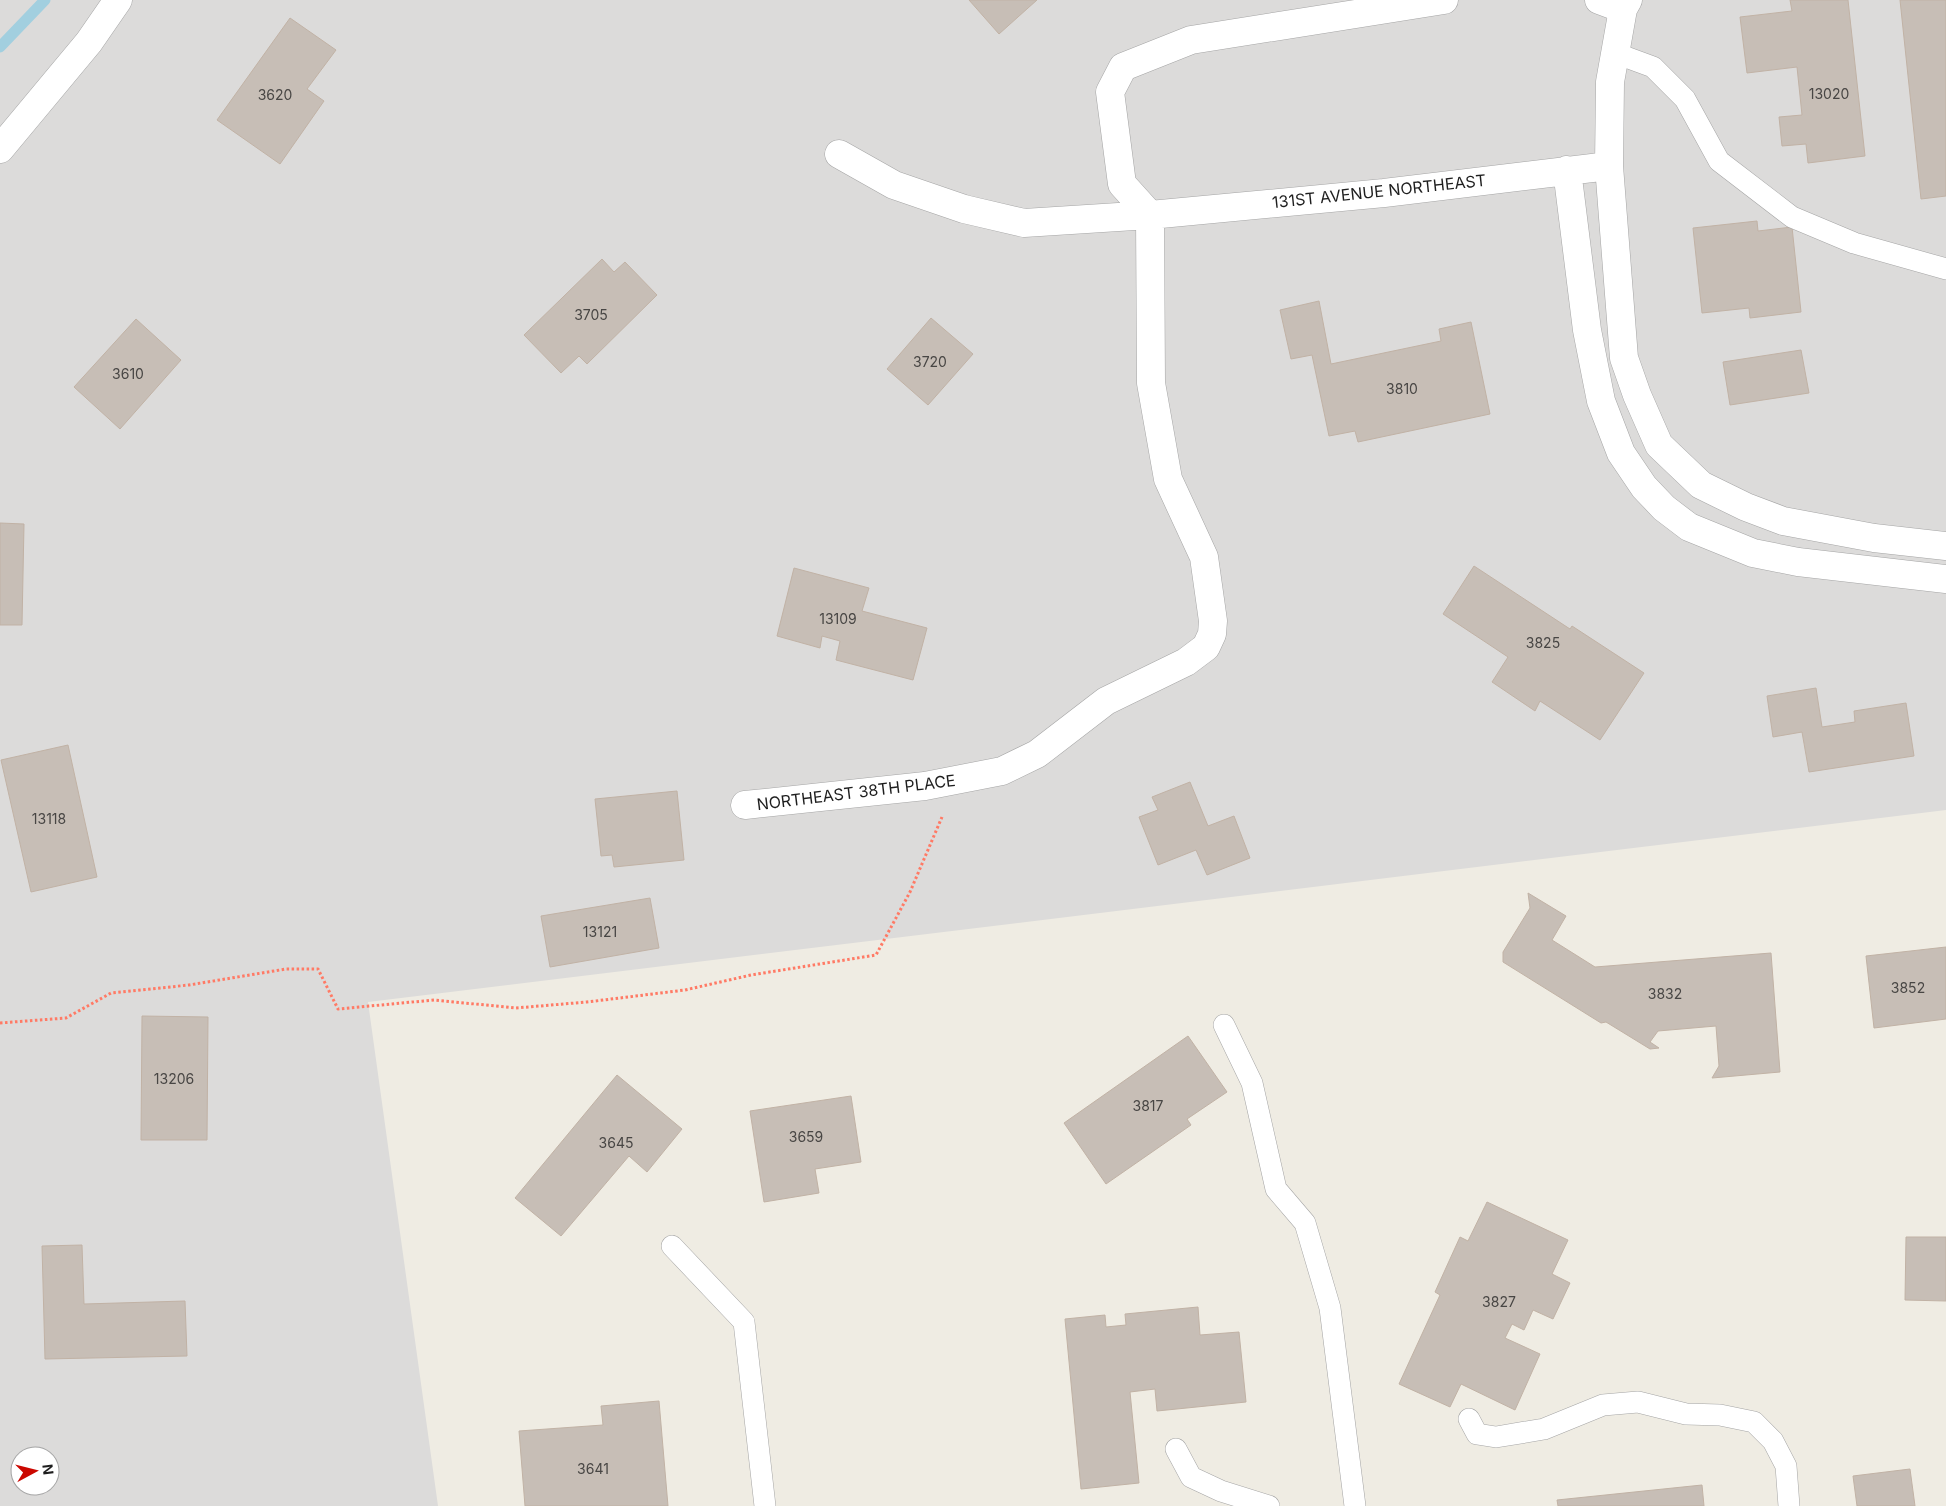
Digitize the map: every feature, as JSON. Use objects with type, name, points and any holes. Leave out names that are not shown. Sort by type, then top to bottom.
[{"type":"street","points":[[0,149],[89,42],[118,0]]},
{"type":"street","points":[[1150,215],[1122,184],[1110,92],[1123,67],[1192,40],[1444,0]]},
{"type":"street","points":[[1617,3],[1616,53],[1610,82],[1609,166],[1624,358],[1637,395],[1659,445],[1701,485],[1746,507],[1783,521],[1874,538],[1946,546]]},
{"type":"street","name":"131ST AVENUE NORTHEAST","points":[[839,154],[894,185],[964,209],[1024,222],[1150,215],[1384,193],[1609,166]]},
{"type":"street","points":[[1567,170],[1587,330],[1601,401],[1621,453],[1644,487],[1664,508],[1689,528],[1753,553],[1798,562],[1946,579]]},
{"type":"street","name":"NORTHEAST 38TH PLACE","points":[[745,805],[925,786],[1002,771],[1037,754],[1106,701],[1186,662],[1206,647],[1212,634],[1210,590],[1204,557],[1168,479],[1151,383],[1150,215]]},
{"type":"lane","points":[[1616,53],[1653,67],[1685,98],[1719,161],[1792,217],[1854,243],[1946,269]]},
{"type":"lane","points":[[1224,1025],[1252,1083],[1276,1189],[1305,1223],[1330,1308],[1351,1505]]},
{"type":"lane","points":[[672,1246],[744,1322],[765,1506]]},
{"type":"lane","points":[[1470,1419],[1476,1434],[1496,1437],[1544,1429],[1603,1404],[1638,1402],[1686,1414],[1720,1416],[1754,1422],[1773,1441],[1786,1466],[1790,1506]]},
{"type":"lane","points":[[1176,1449],[1191,1477],[1221,1491],[1268,1506]]},
{"type":"path","points":[[0,1023],[66,1018],[111,993],[189,985],[286,969],[318,970],[338,1010],[434,1000],[516,1008],[587,1002],[685,990],[751,975],[876,955],[910,892],[945,810],[962,779]]},
{"type":"shaded area","points":[[0,0],[1946,0],[1946,810],[368,1002],[438,1506],[0,1506]]},
{"type":"building","points":[[969,0],[1037,0],[999,34]]},
{"type":"building","points":[[1790,0],[1848,0],[1865,156],[1808,163],[1806,144],[1782,146],[1779,117],[1802,115],[1797,67],[1747,73],[1740,17],[1792,11]]},
{"type":"building","points":[[1900,0],[1946,0],[1946,196],[1921,199]]},
{"type":"building","points":[[290,18],[336,50],[307,89],[324,101],[280,164],[217,120]]},
{"type":"building","points":[[1757,221],[1758,231],[1792,227],[1801,312],[1750,318],[1749,308],[1702,313],[1693,228]]},
{"type":"building","points":[[602,259],[614,272],[625,262],[657,295],[587,364],[579,356],[561,373],[524,335]]},
{"type":"building","points":[[1319,301],[1331,364],[1441,341],[1439,329],[1471,322],[1490,414],[1358,442],[1355,431],[1329,436],[1312,355],[1291,359],[1280,310]]},
{"type":"building","points":[[931,318],[973,354],[928,405],[887,369]]},
{"type":"building","points":[[136,319],[181,360],[120,429],[74,387]]},
{"type":"building","points":[[1801,350],[1809,393],[1730,405],[1723,362]]},
{"type":"building","points":[[0,523],[24,524],[22,625],[0,625]]},
{"type":"building","points":[[1474,566],[1570,629],[1572,626],[1644,673],[1600,740],[1540,701],[1535,711],[1492,682],[1508,657],[1443,614]]},
{"type":"building","points":[[794,568],[869,588],[862,611],[927,628],[913,680],[836,660],[840,641],[822,636],[820,648],[777,636]]},
{"type":"building","points":[[1816,688],[1822,727],[1855,722],[1854,711],[1906,703],[1914,756],[1809,772],[1802,732],[1773,737],[1767,696]]},
{"type":"building","points":[[68,745],[97,877],[31,892],[1,760]]},
{"type":"building","points":[[1190,782],[1208,826],[1234,816],[1250,858],[1207,875],[1196,850],[1158,865],[1139,817],[1158,810],[1152,797]]},
{"type":"building","points":[[677,791],[684,860],[614,867],[612,855],[601,856],[595,799]]},
{"type":"building","points":[[1528,893],[1566,916],[1552,940],[1595,967],[1771,953],[1780,1072],[1712,1078],[1719,1066],[1716,1026],[1658,1031],[1650,1042],[1659,1048],[1650,1049],[1606,1022],[1601,1023],[1503,962],[1503,952],[1530,908]]},
{"type":"building","points":[[650,898],[659,948],[550,967],[541,916]]},
{"type":"building","points":[[1946,947],[1946,1019],[1874,1028],[1866,956]]},
{"type":"building","points":[[142,1016],[208,1017],[207,1140],[141,1140]]},
{"type":"building","points":[[1188,1036],[1227,1092],[1187,1119],[1191,1125],[1106,1184],[1064,1123]]},
{"type":"building","points":[[617,1075],[682,1129],[647,1172],[629,1156],[561,1236],[515,1198]]},
{"type":"building","points":[[851,1096],[861,1162],[815,1169],[819,1193],[764,1202],[750,1111]]},
{"type":"building","points":[[1487,1202],[1568,1240],[1552,1274],[1570,1283],[1553,1319],[1533,1310],[1524,1330],[1512,1324],[1505,1338],[1540,1354],[1515,1410],[1461,1384],[1450,1407],[1399,1384],[1440,1295],[1435,1292],[1460,1237],[1468,1241]]},
{"type":"building","points":[[1906,1237],[1946,1237],[1946,1301],[1905,1300]]},
{"type":"building","points":[[82,1245],[84,1304],[185,1301],[187,1356],[45,1359],[42,1246]]},
{"type":"building","points":[[1198,1307],[1200,1335],[1239,1332],[1246,1402],[1157,1411],[1155,1389],[1130,1392],[1139,1483],[1081,1489],[1065,1319],[1105,1315],[1106,1327],[1126,1325],[1125,1314]]},
{"type":"building","points":[[659,1401],[668,1506],[525,1506],[519,1431],[603,1425],[601,1406]]},
{"type":"building","points":[[1910,1469],[1915,1506],[1857,1506],[1853,1476]]},
{"type":"building","points":[[1702,1485],[1704,1506],[1558,1506],[1557,1500]]},
{"type":"waterway","points":[[0,47],[45,0]]}]
